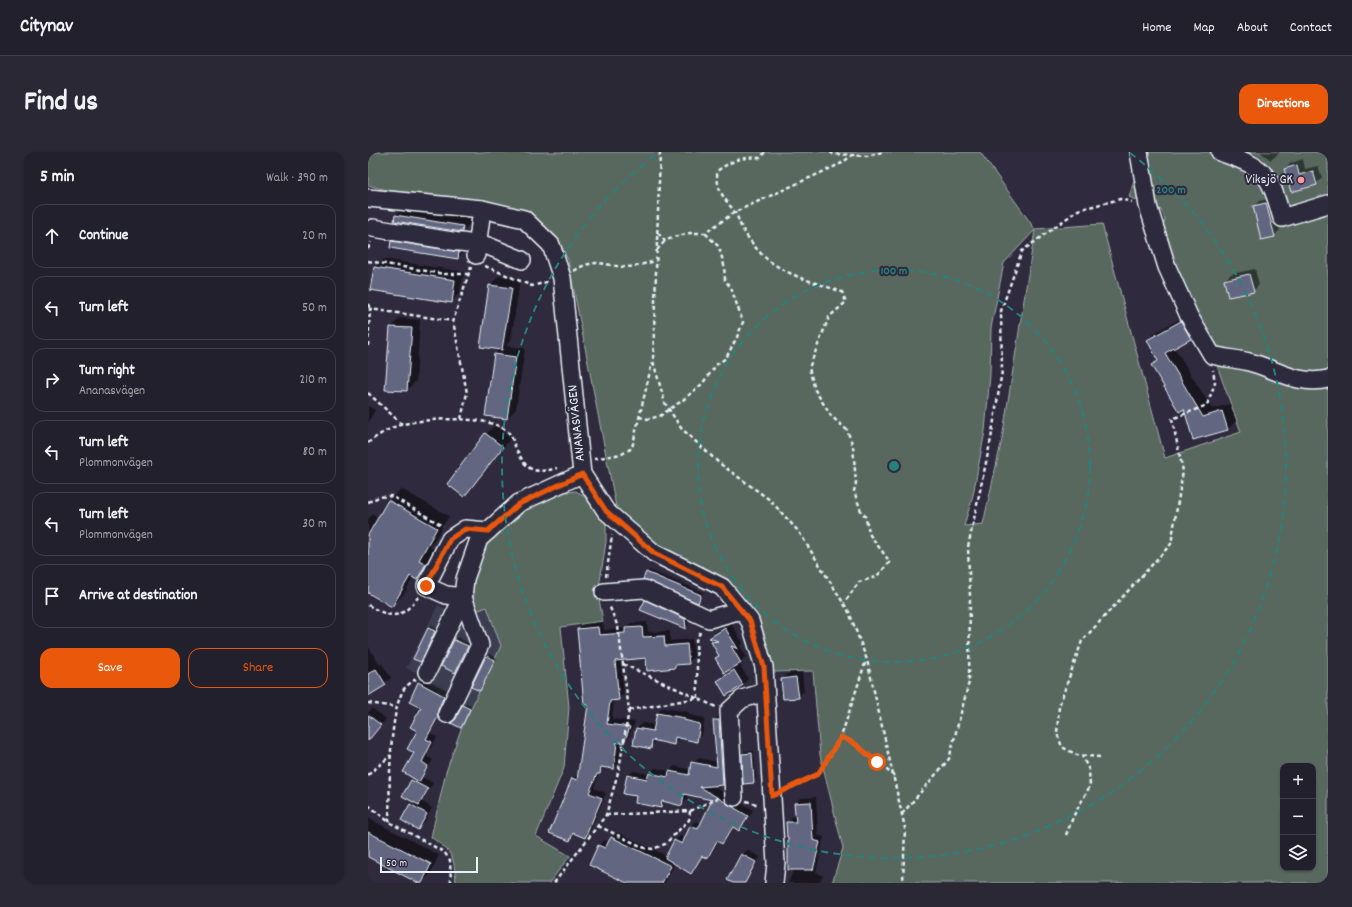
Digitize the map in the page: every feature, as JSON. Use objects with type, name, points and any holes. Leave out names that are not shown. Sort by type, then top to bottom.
[{"type":"street","points":[[1139,152],[1148,206],[1170,274],[1188,316],[1212,355],[1249,362],[1295,379],[1315,382],[1328,379]]},
{"type":"street","points":[[1220,152],[1250,163],[1266,175],[1277,200],[1282,218],[1328,204]]},
{"type":"street","points":[[369,198],[374,232],[471,252],[488,246],[522,260]]},
{"type":"street","name":"ANANASVÄGEN","points":[[369,198],[482,209],[524,219],[551,245],[562,278],[582,468],[606,511],[654,553],[722,587],[750,621],[764,667],[776,862],[774,883]]},
{"type":"street","points":[[471,252],[482,209]]},
{"type":"street","points":[[427,672],[463,597],[465,579],[480,539],[519,504],[582,468]]},
{"type":"street","points":[[463,597],[446,595],[426,586],[450,539],[465,529],[488,531]]},
{"type":"street","points":[[604,592],[644,590],[709,619],[741,610]]},
{"type":"street","points":[[447,714],[480,645],[463,597]]},
{"type":"street","points":[[734,797],[729,711],[742,699],[765,692]]},
{"type":"path","points":[[368,443],[396,426],[423,420],[461,420],[491,423],[508,431],[523,464],[531,470],[547,471],[582,468],[622,454],[632,448],[652,361],[660,152]]},
{"type":"path","points":[[766,152],[760,158],[750,156],[731,161],[717,171],[717,183],[722,196],[735,212],[742,228],[768,261],[785,271],[842,292],[846,302],[829,317],[809,368],[815,390],[832,416],[847,430],[853,446],[856,483],[854,492],[861,511],[865,516],[870,535],[890,562],[876,577],[858,582],[844,603]]},
{"type":"path","points":[[830,152],[833,154],[866,156],[884,152]]},
{"type":"path","points":[[657,251],[665,241],[690,233],[705,233],[735,212],[842,163],[852,155]]},
{"type":"path","points":[[902,814],[949,759],[969,682],[968,547],[991,439],[1002,372],[1001,311],[1022,251],[1078,210],[1120,199],[1148,206]]},
{"type":"path","points":[[658,232],[665,241]]},
{"type":"path","points":[[639,417],[648,419],[660,416],[702,384],[717,364],[726,358],[743,322],[731,288],[725,280],[724,265],[719,247],[705,233]]},
{"type":"path","points":[[461,420],[467,394],[453,321],[469,274],[471,252],[532,286],[562,278],[584,264],[606,263],[628,267],[656,261]]},
{"type":"path","points":[[368,261],[444,274],[469,274]]},
{"type":"path","points":[[368,304],[370,309],[368,346]]},
{"type":"path","points":[[370,309],[453,321]]},
{"type":"path","points":[[1100,757],[1082,756],[1062,747],[1057,733],[1059,706],[1082,641],[1171,544],[1176,521],[1183,471],[1172,420],[1207,405],[1215,384],[1212,355]]},
{"type":"path","points":[[652,361],[665,403],[681,428],[719,463],[770,500],[799,532],[849,612],[866,660],[877,702],[887,754],[894,776],[905,828],[903,883]]},
{"type":"path","points":[[368,393],[403,425]]},
{"type":"path","points":[[368,502],[379,497],[391,496],[457,534]]},
{"type":"path","points":[[554,883],[606,815],[619,769],[629,710],[618,627],[604,592],[615,519]]},
{"type":"path","points":[[368,605],[380,612],[396,617],[404,613],[426,586]]},
{"type":"path","points":[[698,698],[696,640],[709,619]]},
{"type":"path","points":[[606,815],[690,811],[718,797],[734,797],[762,805],[772,796],[818,774],[841,737],[866,660]]},
{"type":"path","points":[[622,664],[713,706],[729,711]]},
{"type":"path","points":[[389,822],[396,707],[405,688],[427,672]]},
{"type":"path","points":[[629,710],[698,698]]},
{"type":"path","points":[[368,703],[396,707]]},
{"type":"path","points":[[841,737],[854,743],[894,776]]},
{"type":"path","points":[[368,775],[392,755]]},
{"type":"path","points":[[1066,835],[1074,815],[1090,786],[1089,770],[1082,756]]},
{"type":"path","points":[[368,805],[389,822],[444,852],[450,860],[451,883]]},
{"type":"path","points":[[598,826],[645,848],[653,849],[665,844],[689,820],[690,811]]},
{"type":"shaded area","points":[[368,152],[980,152],[1035,229],[1102,224],[1165,458],[1241,432],[1197,311],[1193,310],[1162,230],[1165,219],[1161,210],[1129,197],[1134,181],[1145,177],[1143,152],[1328,152],[1328,883],[832,883],[843,848],[820,755],[813,671],[772,672],[755,617],[658,548],[617,512],[568,260],[562,247],[554,236],[536,222],[515,212],[491,205],[390,191],[368,185]],"holes":[[[1035,230],[1002,439],[983,524],[964,526],[973,495],[985,431],[990,375],[991,328],[1004,263]]]},
{"type":"shaded area","points":[[576,491],[583,495],[606,524],[606,542],[598,594],[603,621],[561,627],[569,707],[564,768],[536,836],[570,856],[549,883],[456,883],[453,860],[449,852],[431,837],[446,772],[461,729],[501,646],[487,607],[473,612],[472,606],[474,594],[470,579],[484,547],[510,518],[558,493]]},
{"type":"shaded area","points":[[438,605],[451,612],[473,612],[486,607],[501,646],[461,729],[426,714],[437,689],[429,685],[415,672],[406,668]]},
{"type":"building","name":"Viksjö GK","points":[[1297,165],[1299,175],[1313,171],[1317,185],[1291,192],[1284,169]]},
{"type":"building","points":[[1266,203],[1275,237],[1261,240],[1253,206]]},
{"type":"building","points":[[395,215],[463,226],[462,232],[394,221]]},
{"type":"building","points":[[391,241],[459,252],[458,259],[390,248]]},
{"type":"building","points":[[374,267],[455,280],[452,303],[370,290]]},
{"type":"building","points":[[1249,274],[1254,292],[1228,297],[1224,280]]},
{"type":"building","points":[[489,285],[512,288],[502,350],[480,347]]},
{"type":"building","points":[[1181,321],[1191,339],[1165,353],[1203,417],[1222,411],[1228,430],[1193,440],[1184,409],[1179,412],[1151,365],[1158,361],[1147,340]]},
{"type":"building","points":[[390,327],[412,328],[407,391],[385,390]]},
{"type":"building","points":[[494,354],[516,357],[507,419],[485,416]]},
{"type":"building","points":[[485,433],[503,447],[464,497],[447,484]]},
{"type":"building","points":[[388,500],[437,528],[419,560],[426,564],[417,580],[410,576],[392,607],[368,593],[368,535]]},
{"type":"building","points":[[646,572],[701,595],[698,603],[643,579]]},
{"type":"building","points":[[645,600],[685,619],[686,629],[640,610]]},
{"type":"building","points":[[598,627],[599,635],[625,633],[625,628],[642,627],[643,637],[664,636],[665,646],[687,644],[689,664],[675,665],[675,668],[647,671],[646,658],[615,661],[619,700],[610,701],[607,724],[630,727],[624,743],[617,742],[614,769],[601,767],[600,774],[597,774],[589,793],[602,798],[585,838],[573,833],[570,841],[549,833],[572,778],[577,780],[588,705],[584,705],[577,629]]},
{"type":"building","points":[[428,628],[435,631],[421,662],[413,659]]},
{"type":"building","points":[[725,628],[738,649],[731,646],[741,663],[724,673],[715,658],[719,656],[711,642],[718,641],[709,638]]},
{"type":"building","points":[[454,640],[468,646],[455,673],[441,666]]},
{"type":"building","points":[[486,656],[495,660],[480,691],[471,687]]},
{"type":"building","points":[[376,669],[386,685],[368,696],[368,674]]},
{"type":"building","points":[[734,670],[743,685],[726,696],[717,681]]},
{"type":"building","points":[[796,677],[799,698],[783,699],[781,679]]},
{"type":"building","points":[[418,682],[444,696],[438,710],[438,717],[426,739],[432,742],[422,762],[428,766],[419,782],[403,772],[414,753],[407,749],[417,731],[410,727],[421,708],[409,702]]},
{"type":"building","points":[[462,705],[470,709],[461,728],[451,723],[456,719]]},
{"type":"building","points":[[657,713],[684,718],[684,720],[700,724],[697,742],[675,737],[674,745],[652,740],[651,749],[633,745],[636,728],[653,731]]},
{"type":"building","points":[[368,715],[381,725],[368,741]]},
{"type":"building","points":[[713,720],[719,720],[723,785],[700,787],[748,816],[739,831],[733,827],[722,844],[717,841],[707,859],[702,856],[691,874],[665,858],[674,840],[682,844],[690,826],[698,829],[712,800],[684,794],[682,806],[662,801],[661,808],[635,803],[636,796],[623,794],[627,775],[647,779],[649,773],[668,777],[669,771],[689,775],[691,762],[717,767]]},
{"type":"building","points":[[752,753],[754,783],[743,784],[742,754]]},
{"type":"building","points":[[411,780],[428,789],[419,805],[402,796]]},
{"type":"building","points":[[811,802],[813,840],[820,842],[813,870],[788,870],[788,837],[786,822],[796,822],[794,803]]},
{"type":"building","points":[[410,804],[427,814],[418,830],[401,820]]},
{"type":"building","points":[[368,832],[431,864],[422,883],[418,883],[368,857]]},
{"type":"building","points":[[611,837],[671,866],[662,883],[627,883],[589,865],[598,845],[605,848]]},
{"type":"building","points":[[741,854],[756,862],[745,883],[733,883],[727,880]]},
{"type":"place","name":"Viksjö GK","points":[[1301,180]]},
{"type":"route","points":[[426,586],[450,539],[465,529],[488,531],[519,504],[582,474],[606,511],[654,553],[722,587],[750,621],[764,667],[772,796],[818,774],[841,737],[854,743],[877,762]]}]
